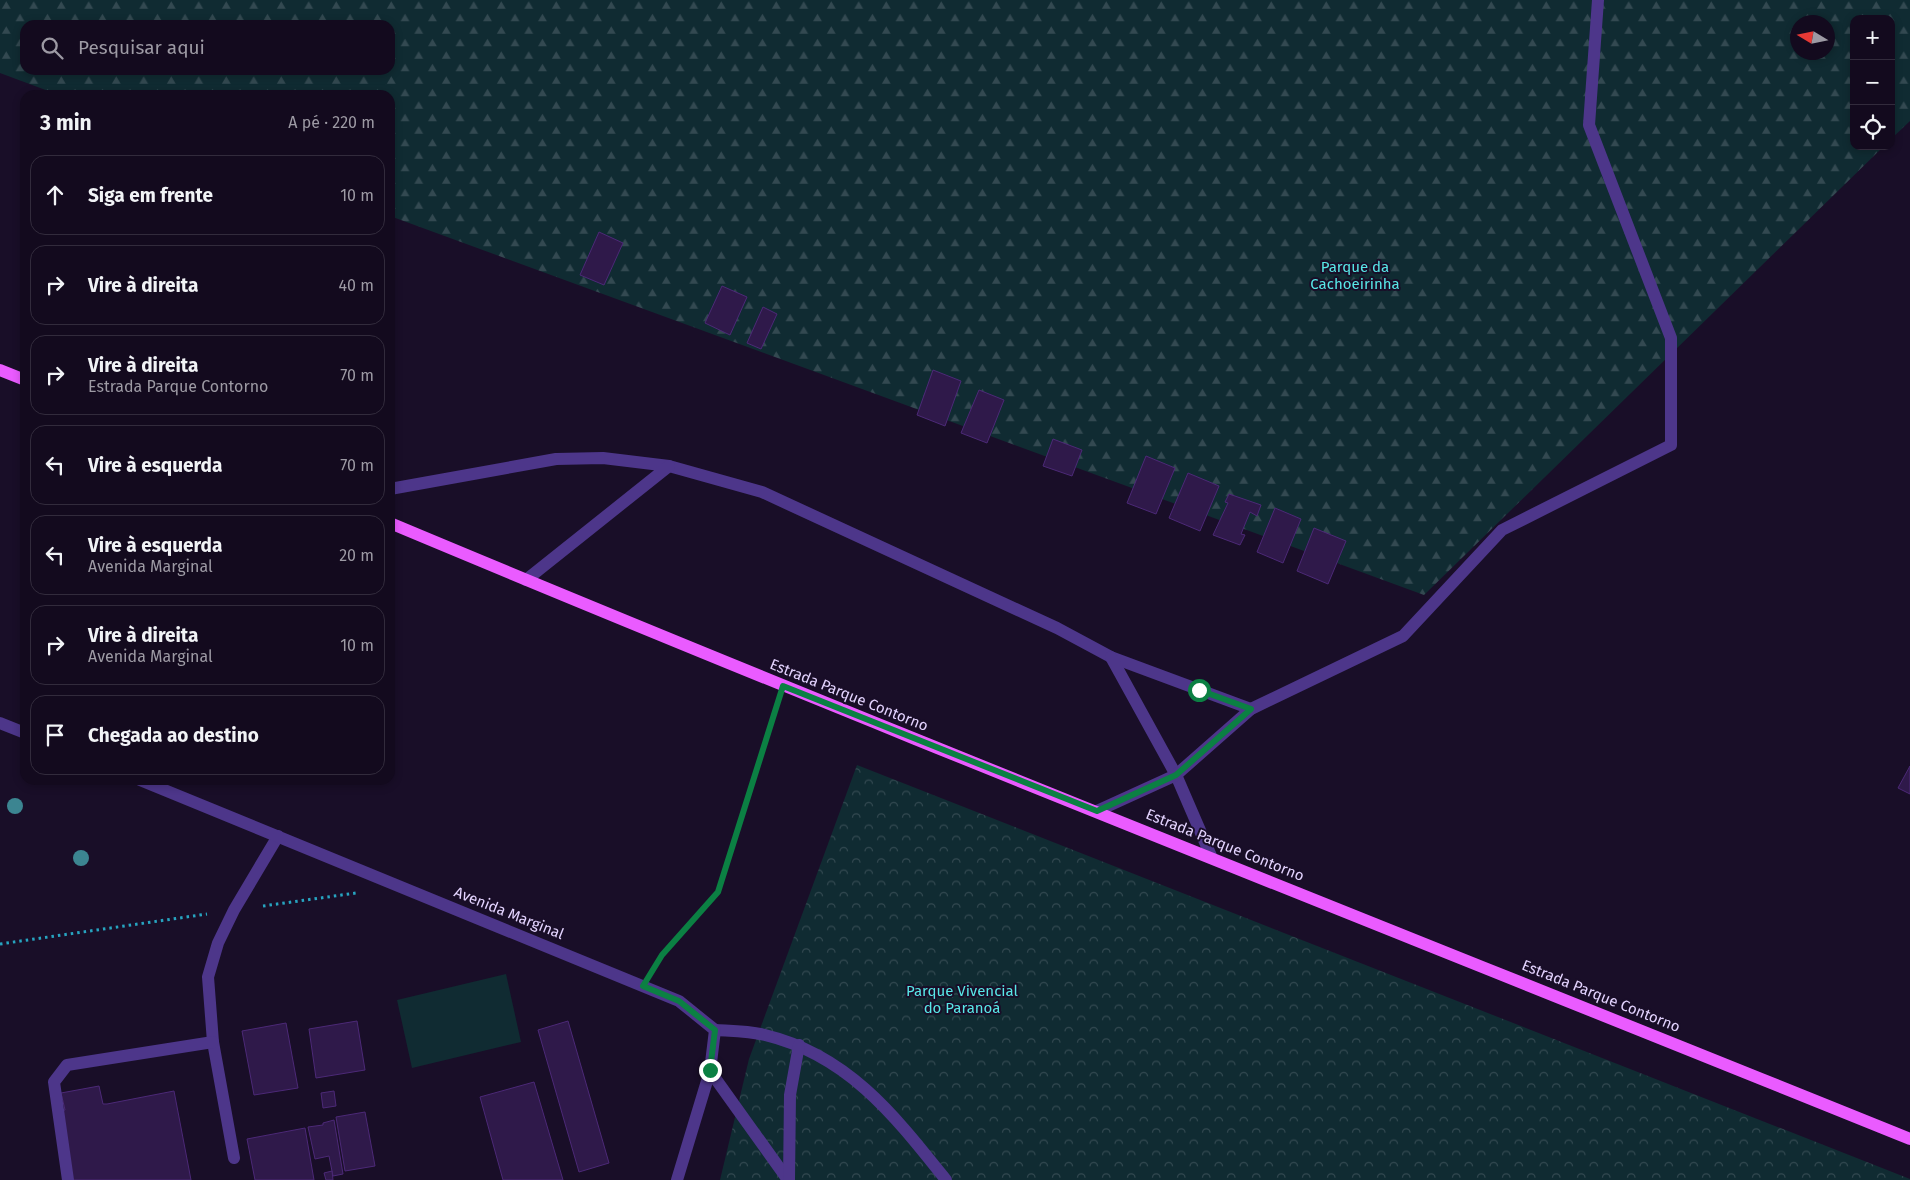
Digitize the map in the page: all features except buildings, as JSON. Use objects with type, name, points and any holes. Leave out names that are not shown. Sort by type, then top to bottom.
[{"type":"main road","points":[[0,370],[20,378]]},
{"type":"main road","name":"Estrada Parque Contorno","points":[[395,525],[783,686],[1211,856],[1910,1139]]},
{"type":"street","points":[[1097,811],[1176,775],[1251,709],[1403,636],[1502,530],[1671,445],[1671,338],[1589,126],[1598,0]]},
{"type":"street","points":[[395,488],[556,459],[603,458],[669,466],[762,492],[1057,628],[1111,657],[1251,709]]},
{"type":"street","points":[[526,580],[669,466]]},
{"type":"street","points":[[1111,657],[1176,775],[1211,856]]},
{"type":"street","points":[[0,723],[20,731]]},
{"type":"street","name":"Avenida Marginal","points":[[152,785],[679,1001],[715,1030]]},
{"type":"street","points":[[234,1158],[213,1042],[208,977],[218,943],[234,910],[278,836]]},
{"type":"street","points":[[677,1180],[710,1070],[715,1030],[763,1034],[799,1045],[848,1072],[894,1115],[946,1180]]},
{"type":"street","points":[[68,1180],[54,1082],[67,1065],[213,1042]]},
{"type":"street","points":[[788,1180],[790,1095],[799,1045]]},
{"type":"street","points":[[710,1070],[788,1180]]},
{"type":"path","points":[[643,986],[662,955],[718,892],[783,686]]},
{"type":"path","points":[[0,944],[362,892]]},
{"type":"green space","name":"Parque da Cachoeirinha","points":[[0,0],[1910,0],[1910,121],[1895,135],[1895,15],[1850,15],[1850,150],[1880,150],[1424,595],[395,218],[395,90],[46,90],[0,73]]},
{"type":"green space","name":"Parque Vivencial do Paranoá","points":[[857,765],[1910,1180],[720,1180],[749,1059]]},
{"type":"green space","points":[[506,974],[521,1042],[412,1068],[397,1000]]},
{"type":"route","points":[[710,1070],[715,1030],[679,1001],[643,986],[662,955],[718,892],[783,686],[1097,811],[1176,775],[1251,709],[1199,690]]}]
